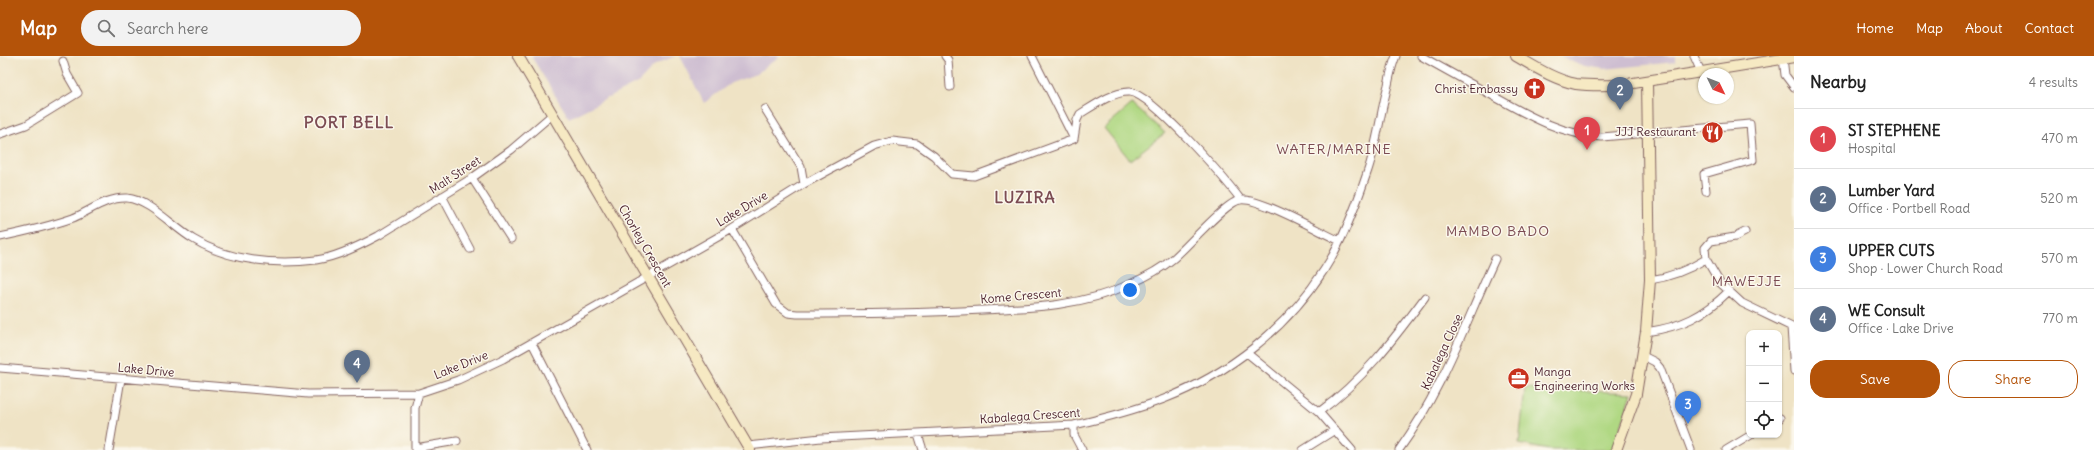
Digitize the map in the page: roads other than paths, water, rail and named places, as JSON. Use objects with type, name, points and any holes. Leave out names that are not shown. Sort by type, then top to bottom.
[{"type":"main road","name":"Chorley Crescent","points":[[518,56],[749,448]]},
{"type":"main road","points":[[1516,56],[1554,76],[1576,84],[1621,85],[1698,72]]},
{"type":"main road","points":[[1718,68],[1752,60],[1794,57]]},
{"type":"main road","points":[[1616,450],[1636,394],[1646,332],[1650,280],[1647,81]]},
{"type":"street","points":[[945,56],[948,60],[950,87]]},
{"type":"street","points":[[1032,56],[1074,138]]},
{"type":"street","name":"Kabalega Crescent","points":[[749,448],[821,438],[1074,425],[1114,416],[1180,392],[1206,379],[1247,353],[1276,328],[1312,288],[1325,270],[1340,241],[1368,172],[1396,56]]},
{"type":"street","points":[[1421,56],[1526,115],[1555,127],[1588,136],[1602,137],[1648,134],[1750,124],[1753,160],[1704,174],[1706,191]]},
{"type":"street","points":[[1694,56],[1699,68]]},
{"type":"street","points":[[1783,58],[1785,75],[1794,88]]},
{"type":"street","points":[[0,134],[22,127],[78,93],[67,74],[63,61]]},
{"type":"street","points":[[1074,138],[1077,120],[1080,114],[1117,94],[1128,92],[1136,94],[1180,130],[1215,167],[1241,200],[1257,203],[1340,241]]},
{"type":"street","points":[[765,109],[801,167],[804,184]]},
{"type":"street","name":"Malt Street","points":[[0,237],[72,218],[107,202],[126,198],[142,202],[193,239],[220,253],[234,257],[263,260],[316,260],[362,244],[472,178],[511,150],[553,114]]},
{"type":"street","name":"Lake Drive","points":[[0,368],[308,394],[419,392],[458,380],[532,343],[647,276],[732,229],[804,184],[874,146],[892,141],[917,144],[934,156],[949,172],[974,176],[1074,138]]},
{"type":"street","points":[[472,178],[511,238]]},
{"type":"street","points":[[442,196],[470,249]]},
{"type":"street","name":"Kome Crescent","points":[[732,229],[776,304],[788,313],[936,313],[1038,307],[1070,303],[1129,285],[1153,272],[1184,249],[1227,207],[1241,200]]},
{"type":"street","points":[[1745,232],[1735,237],[1711,241],[1705,248],[1706,258],[1720,283],[1742,303],[1792,328],[1794,371]]},
{"type":"street","points":[[1650,280],[1671,277],[1692,268],[1706,258]]},
{"type":"street","name":"Kabalega Close","points":[[1399,450],[1429,404],[1447,370],[1495,259]]},
{"type":"street","points":[[1646,332],[1668,329],[1695,318],[1707,311],[1729,291]]},
{"type":"street","points":[[1319,412],[1333,402],[1379,357],[1424,297]]},
{"type":"street","points":[[532,343],[585,447],[578,450]]},
{"type":"street","points":[[1247,353],[1319,412],[1352,450]]},
{"type":"street","points":[[1643,356],[1655,362],[1660,368],[1691,450]]},
{"type":"street","points":[[109,450],[121,379]]},
{"type":"street","points":[[419,392],[415,408],[415,449],[457,440]]},
{"type":"street","points":[[1074,425],[1074,435],[1082,450]]},
{"type":"street","points":[[1303,450],[1335,430]]},
{"type":"street","points":[[918,434],[923,450]]},
{"type":"street","points":[[1726,450],[1747,438]]},
{"type":"place","name":"Christ Embassy","points":[[1534,89]]},
{"type":"place","name":"Lumber Yard","points":[[1620,110]]},
{"type":"place","name":"JJJ Restaurant","points":[[1712,132]]},
{"type":"place","name":"ST STEPHENE","points":[[1587,150]]},
{"type":"place","name":"Manga Engineering Works","points":[[1518,379]]},
{"type":"place","name":"WE Consult","points":[[357,383]]},
{"type":"place","name":"UPPER CUTS","points":[[1688,424]]},
{"type":"district","name":"PORT BELL","points":[[349,122]]},
{"type":"district","name":"WATER/MARINE","points":[[1334,149]]},
{"type":"district","name":"LUZIRA","points":[[1025,197]]},
{"type":"district","name":"MAMBO BADO","points":[[1498,231]]},
{"type":"district","name":"MAWEJJE","points":[[1747,281]]}]
